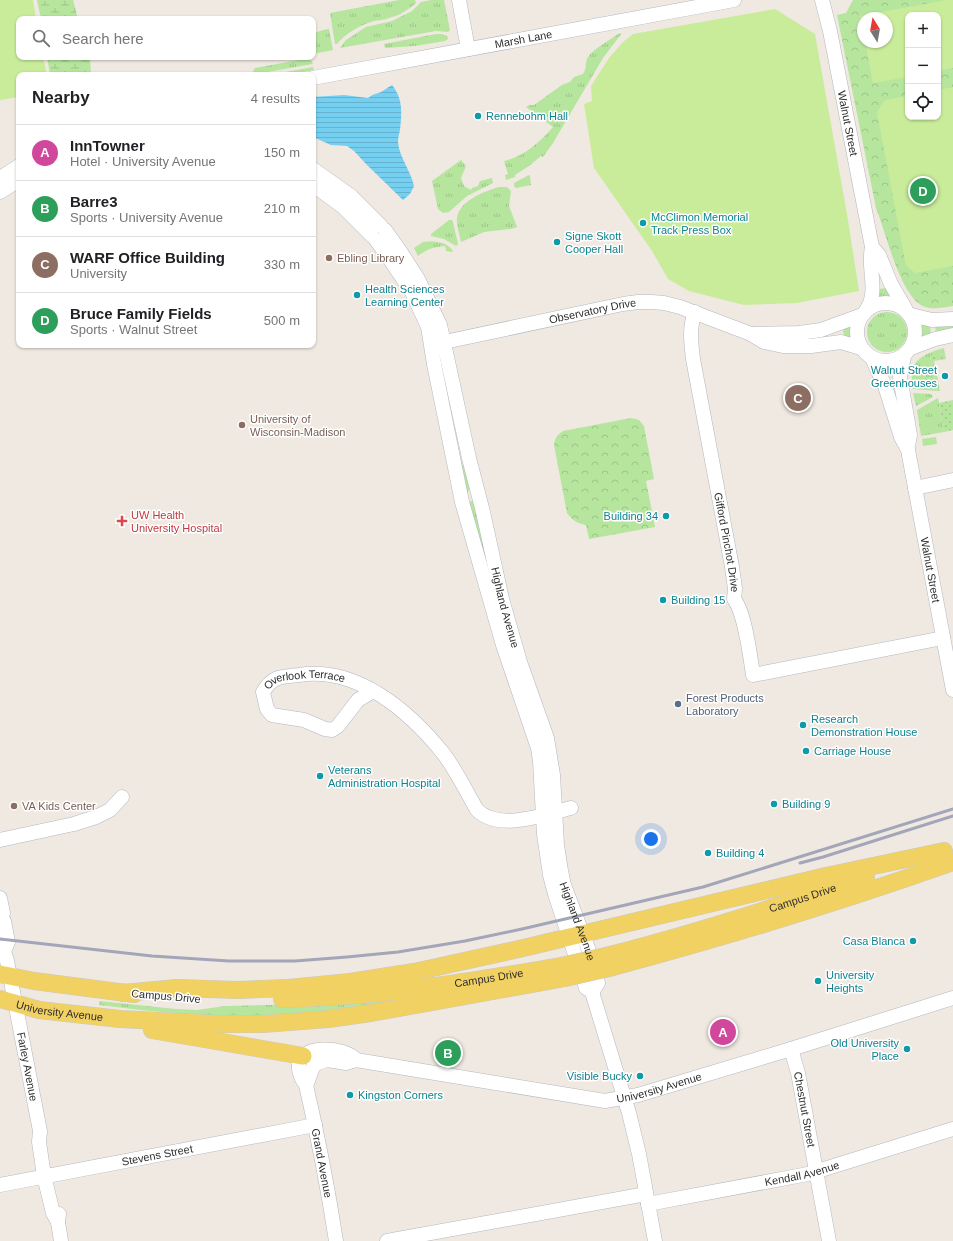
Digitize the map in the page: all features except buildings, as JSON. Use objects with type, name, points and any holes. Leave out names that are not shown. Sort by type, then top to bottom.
[{"type":"main road","points":[[123,992],[177,988],[238,990],[288,988],[356,981],[414,972],[826,876],[950,854]]},
{"type":"main road","name":"Campus Drive","points":[[120,1019],[264,1024],[321,1020],[371,1013],[716,939],[896,882],[950,854]]},
{"type":"main road","name":"Campus Drive","points":[[5,975],[34,981],[195,1000],[240,1000],[325,997],[435,987],[563,972]]},
{"type":"main road","name":"University Avenue","points":[[8,1001],[39,1010],[120,1019]]},
{"type":"main road","points":[[120,1019],[149,1030],[303,1056]]},
{"type":"street","points":[[459,0],[468,49]]},
{"type":"street","name":"Marsh Lane","points":[[316,77],[734,0]]},
{"type":"street","name":"Walnut Street","points":[[822,0],[833,47],[872,247],[870,257],[873,291],[871,302],[864,312]]},
{"type":"street","points":[[0,178],[16,168]]},
{"type":"street","name":"Highland Avenue","points":[[316,171],[337,184],[351,196],[378,233]]},
{"type":"street","points":[[0,192],[16,182]]},
{"type":"street","name":"Highland Avenue","points":[[316,186],[378,233],[408,262],[418,279],[440,325],[438,344],[483,512],[502,598],[520,662],[547,738],[552,767],[549,813],[564,885],[576,935],[598,983],[592,992],[637,1145],[655,1241]]},
{"type":"street","name":"Walnut Street","points":[[872,247],[879,255],[891,284],[908,311]]},
{"type":"street","name":"Observatory Drive","points":[[438,344],[638,302],[664,303],[695,312],[751,334],[764,342],[783,346],[811,346],[841,342],[861,348]]},
{"type":"street","points":[[953,318],[932,320],[908,311],[896,303],[886,302],[876,304],[864,312],[857,325],[857,337],[861,348],[872,358],[888,361],[894,360],[935,339],[953,335]]},
{"type":"street","points":[[907,352],[915,340],[916,331],[915,322],[908,311]]},
{"type":"street","name":"Gifford Pinchot Drive","points":[[695,312],[691,322],[690,338],[732,567],[735,589],[734,598],[739,605],[742,615],[753,674],[943,638]]},
{"type":"street","name":"Observatory Drive","points":[[751,334],[799,334],[821,330],[864,312]]},
{"type":"street","name":"Walnut Street","points":[[907,352],[900,377],[910,435],[908,450]]},
{"type":"street","name":"Walnut Street","points":[[872,358],[885,386],[901,437],[908,450],[953,690]]},
{"type":"street","points":[[915,488],[953,480]]},
{"type":"street","name":"Overlook Terrace","points":[[373,691],[358,700],[338,726],[332,730],[325,729],[304,720],[272,715],[267,710],[263,692],[273,679],[308,674],[325,674],[353,681],[373,691],[400,709],[427,735],[453,768],[477,810],[481,814],[506,822],[571,808]]},
{"type":"street","points":[[0,840],[74,824],[96,817],[110,810],[122,796]]},
{"type":"street","name":"Farley Avenue","points":[[0,898],[8,942],[2,950],[8,1001],[40,1131],[46,1141],[49,1175],[60,1212],[58,1222],[61,1241]]},
{"type":"street","name":"University Avenue","points":[[356,1060],[605,1101],[624,1098],[791,1049],[953,998]]},
{"type":"street","points":[[303,1056],[322,1049],[349,1054],[356,1060]]},
{"type":"street","name":"Chestnut Street","points":[[791,1049],[798,1072],[829,1241]]},
{"type":"street","points":[[303,1056],[346,1063],[356,1060]]},
{"type":"street","name":"Grand Avenue","points":[[303,1056],[299,1065],[301,1077],[306,1085],[315,1125],[330,1200],[336,1241]]},
{"type":"street","points":[[306,1085],[312,1069],[319,1063],[328,1060]]},
{"type":"street","name":"Stevens Street","points":[[0,1185],[315,1125]]},
{"type":"street","name":"Kendall Avenue","points":[[387,1241],[808,1174],[953,1129]]},
{"type":"green space","points":[[0,0],[33,0],[36,16],[16,16],[16,60],[44,60],[46,72],[16,72],[16,97],[0,100]]},
{"type":"green space","points":[[37,0],[73,0],[77,16],[40,16]]},
{"type":"green space","points":[[399,0],[415,0],[416,3],[396,16],[374,21],[359,27],[335,44],[330,13]]},
{"type":"green space","points":[[444,0],[450,30],[448,32],[436,31],[340,48],[346,40],[366,27],[392,21],[412,11],[421,2]]},
{"type":"green space","points":[[853,0],[953,0],[953,306],[928,308],[916,301],[908,291],[895,263],[876,208],[837,15],[846,13]]},
{"type":"green space","points":[[953,0],[953,68],[941,70],[941,12],[905,12],[905,78],[873,83],[866,48],[893,48],[893,12],[882,12]]},
{"type":"green space","points":[[775,9],[815,34],[859,291],[797,303],[744,305],[689,291],[668,279],[652,251],[594,168],[584,104],[592,101],[591,86],[609,58],[623,42],[633,34]]},
{"type":"green space","points":[[329,29],[333,50],[316,53],[316,33]]},
{"type":"green space","points":[[622,33],[603,58],[553,143],[543,157],[541,156],[515,175],[515,177],[506,180],[505,175],[508,174],[504,161],[519,156],[532,148],[553,127],[526,107],[529,105],[534,105],[562,85],[570,82],[574,77],[583,74],[587,59],[592,52],[618,34]]},
{"type":"green space","points":[[436,34],[447,36],[448,39],[445,41],[415,46],[385,48],[384,44]]},
{"type":"green space","points":[[48,60],[90,60],[91,72],[50,72]]},
{"type":"green space","points":[[299,60],[311,60],[313,64],[267,72],[254,72],[253,71],[255,68]]},
{"type":"green space","points":[[313,67],[314,70],[303,72],[286,72]]},
{"type":"green space","points":[[953,87],[953,266],[915,273],[906,266],[877,112],[885,100],[905,97],[905,120],[941,120],[941,89]]},
{"type":"green space","points":[[461,160],[466,166],[461,178],[464,186],[471,190],[472,188],[478,186],[480,181],[492,178],[493,183],[467,196],[449,212],[443,213],[438,209],[432,181]]},
{"type":"green space","points":[[529,175],[531,185],[516,188],[514,186],[514,183]]},
{"type":"green space","points":[[499,187],[507,187],[511,191],[509,206],[517,227],[484,232],[461,242],[457,218],[462,207],[480,194]]},
{"type":"green space","points":[[449,220],[452,220],[453,222],[458,244],[456,246],[444,239],[431,236],[431,234]]},
{"type":"green space","points":[[423,242],[443,243],[453,251],[446,251],[445,246],[441,246],[428,250],[418,256],[414,248]]},
{"type":"green space","points":[[888,288],[893,296],[877,298],[878,289]]},
{"type":"green space","points":[[891,312],[898,315],[904,321],[907,332],[906,340],[898,349],[891,352],[883,352],[876,349],[868,340],[867,328],[870,321],[879,313]]},
{"type":"green space","points":[[921,322],[930,324],[931,336],[922,339]]},
{"type":"green space","points":[[953,323],[953,331],[936,334],[935,325]]},
{"type":"green space","points":[[852,324],[852,340],[844,338],[843,328]]},
{"type":"green space","points":[[944,348],[945,354],[930,356],[937,391],[913,389],[912,372],[914,366],[928,353]]},
{"type":"green space","points":[[945,354],[946,359],[934,361],[940,391],[937,391],[930,356]]},
{"type":"green space","points":[[897,366],[896,374],[886,376],[882,367]]},
{"type":"green space","points":[[913,393],[931,394],[933,397],[916,406]]},
{"type":"green space","points":[[938,398],[944,432],[921,436],[917,410]]},
{"type":"green space","points":[[953,400],[953,430],[944,432],[939,403]]},
{"type":"green space","points":[[631,418],[639,420],[644,426],[654,479],[646,481],[655,527],[589,539],[586,525],[575,521],[567,513],[554,445],[555,440],[563,431]]},
{"type":"green space","points":[[936,437],[937,444],[923,446],[922,439]]},
{"type":"green space","points":[[460,458],[471,487],[467,494]]},
{"type":"green space","points":[[475,498],[495,591],[469,503]]},
{"type":"green space","points":[[451,990],[336,1011],[230,1018],[99,1005],[99,1001],[197,1010],[225,1006],[313,1004]]},
{"type":"water","points":[[392,85],[400,100],[401,124],[398,140],[399,148],[414,186],[410,194],[403,200],[354,151],[347,146],[331,145],[316,138],[316,97],[344,95],[368,98]]},
{"type":"railway","points":[[0,939],[152,956],[229,961],[295,961],[398,952],[465,941],[522,929],[703,887],[953,809]]},
{"type":"railway","points":[[800,863],[953,816]]},
{"type":"place","name":"Rennebohm Hall","points":[[478,116]]},
{"type":"place","name":"Bruce Family Fields","points":[[923,191]]},
{"type":"place","name":"McClimon Memorial Track Press Box","points":[[643,223]]},
{"type":"place","name":"Signe Skott Cooper Hall","points":[[557,242]]},
{"type":"place","name":"Ebling Library","points":[[329,258]]},
{"type":"place","name":"Health Sciences Learning Center","points":[[357,295]]},
{"type":"place","name":"Walnut Street Greenhouses","points":[[945,376]]},
{"type":"place","name":"WARF Office Building","points":[[798,398]]},
{"type":"place","name":"University of Wisconsin-Madison","points":[[242,425]]},
{"type":"place","name":"Building 34","points":[[666,516]]},
{"type":"place","name":"UW Health University Hospital","points":[[122,521]]},
{"type":"place","name":"Building 15","points":[[663,600]]},
{"type":"place","name":"Forest Products Laboratory","points":[[678,704]]},
{"type":"place","name":"Research Demonstration House","points":[[803,725]]},
{"type":"place","name":"Carriage House","points":[[806,751]]},
{"type":"place","name":"Veterans Administration Hospital","points":[[320,776]]},
{"type":"place","name":"Building 9","points":[[774,804]]},
{"type":"place","name":"VA Kids Center","points":[[14,806]]},
{"type":"place","name":"Building 4","points":[[708,853]]},
{"type":"place","name":"Casa Blanca","points":[[913,941]]},
{"type":"place","name":"University Heights","points":[[818,981]]},
{"type":"place","name":"InnTowner","points":[[723,1032]]},
{"type":"place","name":"Old University Place","points":[[907,1049]]},
{"type":"place","name":"Barre3","points":[[448,1053]]},
{"type":"place","name":"Visible Bucky","points":[[640,1076]]},
{"type":"place","name":"Kingston Corners","points":[[350,1095]]}]
